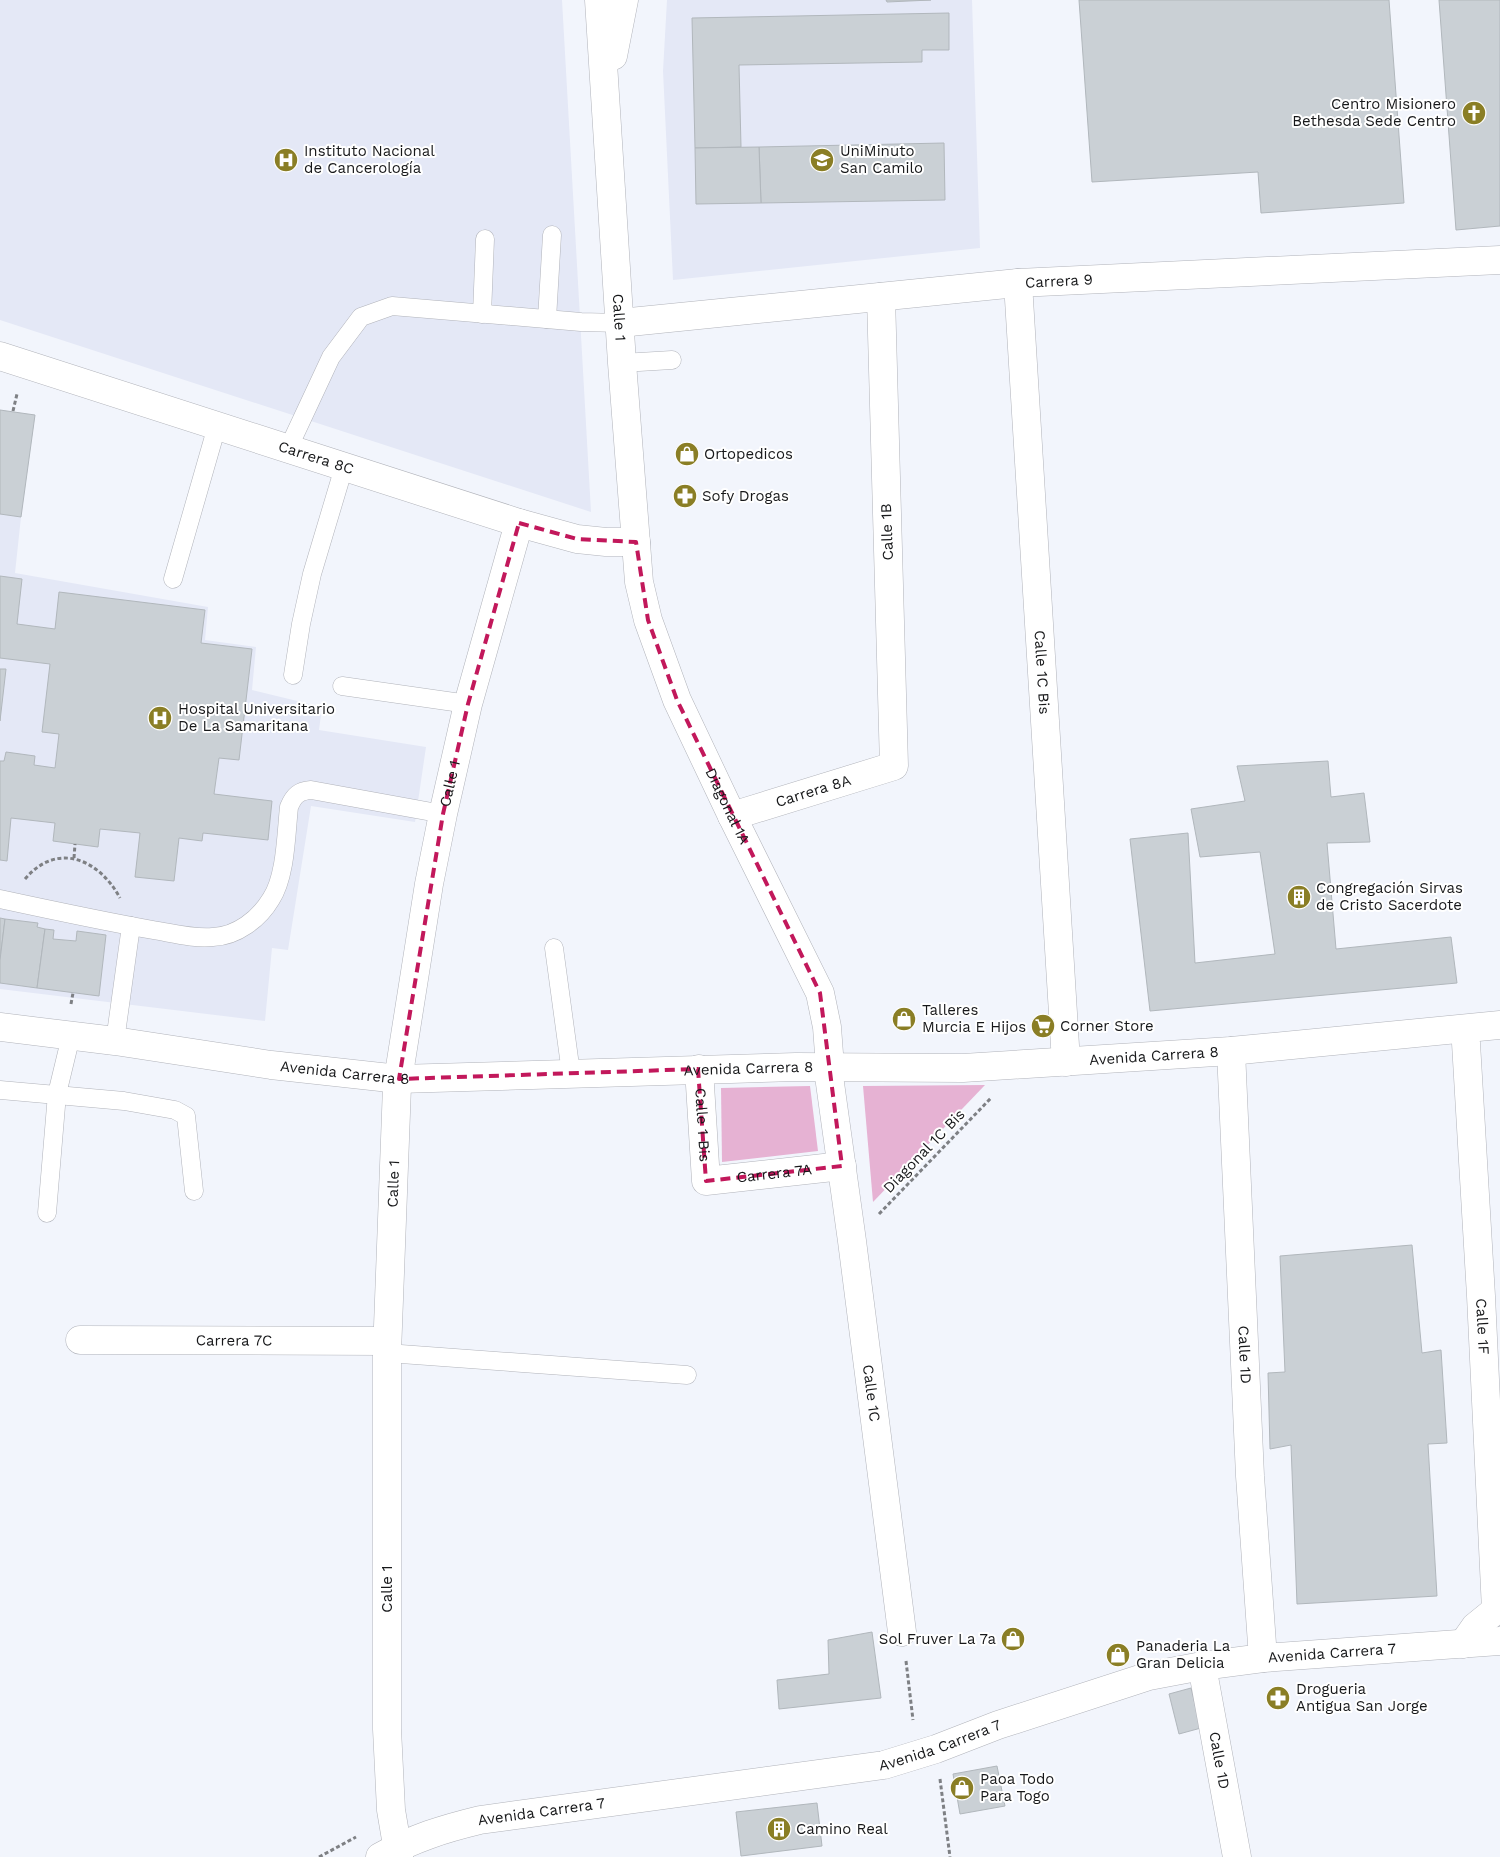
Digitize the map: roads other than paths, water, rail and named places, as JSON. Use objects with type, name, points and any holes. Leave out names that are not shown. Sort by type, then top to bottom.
[{"type":"street","name":"Calle 1","points":[[599,0],[622,363],[636,542]]},
{"type":"street","name":"Calle 1","points":[[606,92],[624,0]]},
{"type":"street","name":"Carrera 9","points":[[620,323],[1018,284],[1500,260]]},
{"type":"street","name":"Calle 1C Bis","points":[[1018,284],[1066,1062]]},
{"type":"street","name":"Calle 1B","points":[[880,297],[894,766]]},
{"type":"street","name":"Carrera 8C","points":[[0,356],[519,524],[577,539],[606,542],[636,542]]},
{"type":"street","name":"Calle 1","points":[[392,1854],[387,1729],[387,1347],[397,1086],[429,884],[443,814],[468,704],[519,524]]},
{"type":"street","name":"Diagonal 1A","points":[[636,542],[639,582],[648,620],[661,658],[677,700],[732,816],[820,993],[827,1027],[830,1067]]},
{"type":"street","name":"Carrera 8A","points":[[732,816],[894,766]]},
{"type":"street","name":"Avenida Carrera 8","points":[[0,1028],[115,1041],[270,1065],[399,1078],[699,1069],[830,1067],[963,1068],[1231,1052],[1474,1031]]},
{"type":"street","name":"Calle 1F","points":[[1463,1644],[1474,1627],[1498,1612],[1481,1296],[1474,1031]]},
{"type":"street","name":"Calle 1D","points":[[1231,1052],[1250,1476],[1263,1658]]},
{"type":"street","name":"Calle 1C","points":[[830,1067],[829,1076],[902,1632]]},
{"type":"street","name":"Calle 1 Bis","points":[[699,1069],[706,1181]]},
{"type":"street","name":"Carrera 7A","points":[[706,1181],[842,1166]]},
{"type":"street","name":"Carrera 7C","points":[[80,1340],[387,1347]]},
{"type":"street","name":"Avenida Carrera 7","points":[[392,1854],[438,1831],[480,1820],[884,1765],[998,1725],[1149,1676],[1202,1666],[1263,1658],[1500,1641]]},
{"type":"street","name":"Calle 1D","points":[[1202,1666],[1237,1857]]},
{"type":"lane","points":[[547,319],[552,236]]},
{"type":"lane","points":[[482,314],[484,239]]},
{"type":"lane","points":[[288,449],[331,357],[362,317],[392,306],[620,323]]},
{"type":"lane","points":[[622,363],[672,360]]},
{"type":"lane","points":[[173,579],[217,426]]},
{"type":"lane","points":[[293,675],[301,624],[312,574],[344,467]]},
{"type":"lane","points":[[342,686],[468,704]]},
{"type":"lane","points":[[8,901],[131,926],[197,937],[214,937],[230,934],[247,925],[262,912],[272,899],[278,886],[289,807],[293,797],[301,791],[311,790],[443,814]]},
{"type":"lane","points":[[115,1041],[131,926]]},
{"type":"lane","points":[[554,948],[572,1072]]},
{"type":"lane","points":[[47,1213],[58,1094],[71,1036]]},
{"type":"lane","points":[[0,1090],[124,1101],[175,1110],[186,1116],[194,1191]]},
{"type":"lane","points":[[387,1347],[687,1375]]},
{"type":"place","name":"Centro Misionero Bethesda Sede Centro","points":[[1474,113]]},
{"type":"place","name":"Instituto Nacional de Cancerología","points":[[286,160]]},
{"type":"place","name":"UniMinuto San Camilo","points":[[822,160]]},
{"type":"place","name":"Ortopedicos","points":[[687,454]]},
{"type":"place","name":"Sofy Drogas","points":[[685,496]]},
{"type":"place","name":"Hospital Universitario De La Samaritana","points":[[160,718]]},
{"type":"place","name":"Congregación Sirvas de Cristo Sacerdote","points":[[1299,897]]},
{"type":"place","name":"Talleres Murcia E Hijos","points":[[904,1019]]},
{"type":"place","name":"Corner Store","points":[[1043,1026]]},
{"type":"place","name":"Sol Fruver La 7a","points":[[1013,1639]]},
{"type":"place","name":"Panaderia La Gran Delicia","points":[[1118,1655]]},
{"type":"place","name":"Drogueria Antigua San Jorge","points":[[1278,1698]]},
{"type":"place","name":"Paoa Todo Para Togo","points":[[962,1788]]},
{"type":"place","name":"Camino Real","points":[[779,1829]]}]
